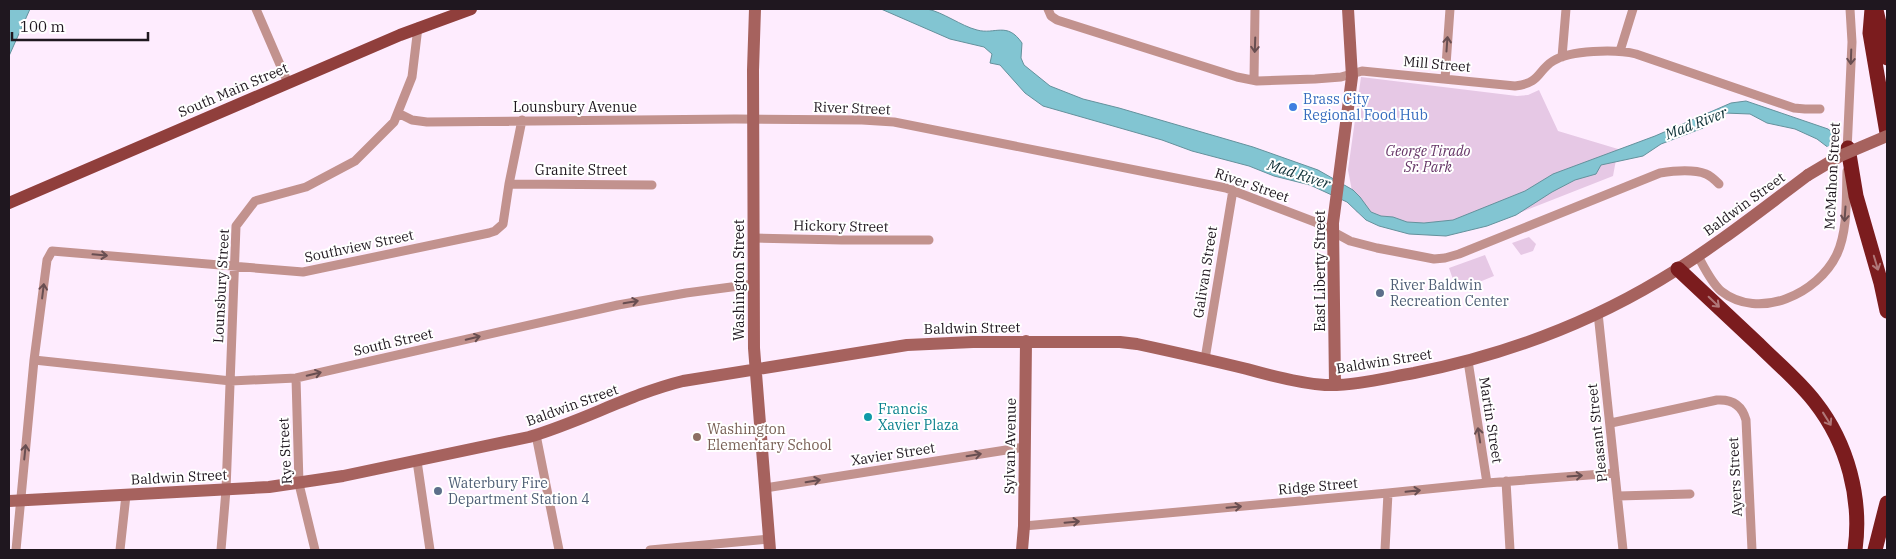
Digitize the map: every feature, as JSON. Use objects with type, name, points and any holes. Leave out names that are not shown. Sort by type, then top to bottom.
[{"type":"highway","points":[[1874,9],[1887,58]]},
{"type":"highway","points":[[1874,9],[1870,33],[1887,134]]},
{"type":"highway","points":[[1848,148],[1856,196],[1882,283],[1887,311]]},
{"type":"highway","points":[[1678,269],[1801,386],[1826,418],[1843,452],[1852,482],[1856,518],[1854,550]]},
{"type":"highway","points":[[1875,550],[1887,503]]},
{"type":"main road","name":"South Main Street","points":[[9,203],[418,28],[470,9]]},
{"type":"main road","name":"Washington Street","points":[[754,9],[753,120],[756,369],[770,545]]},
{"type":"main road","name":"East Liberty Street","points":[[1335,385],[1333,231],[1352,74],[1348,9]]},
{"type":"main road","name":"Baldwin Street","points":[[15,501],[226,490],[299,484],[536,436],[672,384],[907,345],[973,342],[1129,343],[1294,380],[1335,385],[1372,380],[1468,361],[1527,342],[1598,313],[1678,269],[1808,176],[1840,156],[1887,134]]},
{"type":"main road","name":"Sylvan Avenue","points":[[1022,550],[1024,526],[1026,342]]},
{"type":"street","points":[[256,9],[288,83]]},
{"type":"street","name":"Mill Street","points":[[1048,9],[1051,16],[1057,20],[1237,77],[1254,80],[1341,77],[1362,71],[1523,85],[1534,80],[1550,63],[1562,57],[1602,51],[1620,51],[1636,54],[1794,108],[1820,108]]},
{"type":"street","points":[[1254,80],[1255,9]]},
{"type":"street","points":[[1445,79],[1450,9]]},
{"type":"street","points":[[1562,57],[1566,9]]},
{"type":"street","points":[[1620,51],[1633,9]]},
{"type":"street","name":"McMahon Street","points":[[1698,256],[1718,288],[1736,299],[1751,302],[1770,302],[1785,299],[1806,289],[1829,268],[1840,245],[1844,220],[1852,42],[1850,9]]},
{"type":"street","name":"Lounsbury Street","points":[[221,550],[226,490],[236,226],[254,201],[306,187],[355,161],[394,122],[412,77],[418,28]]},
{"type":"street","name":"Lounsbury Avenue","points":[[398,113],[412,120],[427,122],[753,120]]},
{"type":"street","name":"Southview Street","points":[[34,360],[48,260],[52,251],[303,272],[489,233],[495,231],[503,224],[522,120]]},
{"type":"street","name":"River Street","points":[[753,120],[862,120],[901,124],[1233,190],[1315,222],[1350,241],[1423,258],[1445,258],[1558,216],[1660,173],[1702,172],[1719,184]]},
{"type":"street","name":"Granite Street","points":[[509,184],[652,185]]},
{"type":"street","name":"Galivan Street","points":[[1205,359],[1233,190]]},
{"type":"street","name":"Hickory Street","points":[[754,238],[929,240]]},
{"type":"street","name":"South Street","points":[[34,360],[231,381],[296,378],[618,305],[686,292],[754,284]]},
{"type":"street","name":"Pleasant Street","points":[[1598,313],[1623,550]]},
{"type":"street","points":[[16,550],[15,501],[34,360]]},
{"type":"street","name":"Martin Street","points":[[1468,361],[1487,483]]},
{"type":"street","name":"Rye Street","points":[[296,378],[299,484],[315,550]]},
{"type":"street","name":"Ayers Street","points":[[1611,423],[1717,400],[1732,401],[1737,404],[1742,409],[1746,420],[1752,550]]},
{"type":"street","points":[[536,436],[559,550]]},
{"type":"street","name":"Xavier Street","points":[[765,488],[1025,447]]},
{"type":"street","points":[[417,461],[430,550]]},
{"type":"street","name":"Ridge Street","points":[[1024,526],[1506,481],[1615,473]]},
{"type":"street","points":[[1506,481],[1510,550]]},
{"type":"street","points":[[1385,550],[1388,493]]},
{"type":"street","points":[[1618,496],[1690,494]]},
{"type":"street","points":[[120,550],[126,495]]},
{"type":"street","points":[[650,550],[770,545]]},
{"type":"green space","name":"George Tirado Sr. Park","points":[[1361,77],[1517,96],[1528,95],[1539,90],[1558,131],[1618,149],[1613,176],[1491,224],[1391,224],[1356,212],[1348,170]]},
{"type":"green space","points":[[1529,237],[1536,244],[1533,251],[1521,255],[1512,243]]},
{"type":"green space","points":[[1485,255],[1494,276],[1457,291],[1449,268]]},
{"type":"water","name":"Mad River","points":[[922,8],[939,13],[977,30],[1011,32],[1022,43],[1021,58],[1024,65],[1050,86],[1083,99],[1253,147],[1318,170],[1353,190],[1371,212],[1407,222],[1424,223],[1453,220],[1525,191],[1553,174],[1655,136],[1731,103],[1746,101],[1828,129],[1838,137],[1838,155],[1817,139],[1795,129],[1767,123],[1750,114],[1724,113],[1714,118],[1703,128],[1661,144],[1643,156],[1601,165],[1596,174],[1575,180],[1516,215],[1487,226],[1446,236],[1409,234],[1379,226],[1366,220],[1347,202],[1310,185],[1274,176],[1249,166],[1192,151],[1162,140],[1043,106],[1025,93],[1000,65],[990,63],[992,54],[984,47],[950,39],[881,9]]},
{"type":"water","points":[[9,9],[30,9],[9,56]]},
{"type":"pier","points":[[1841,140],[1840,156],[1836,157],[1825,148]]},
{"type":"place","name":"Brass City Regional Food Hub","points":[[1293,107]]},
{"type":"place","name":"River Baldwin Recreation Center","points":[[1380,293]]},
{"type":"place","name":"Francis Xavier Plaza","points":[[868,417]]},
{"type":"place","name":"Washington Elementary School","points":[[697,437]]},
{"type":"place","name":"Waterbury Fire Department Station 4","points":[[438,491]]}]
